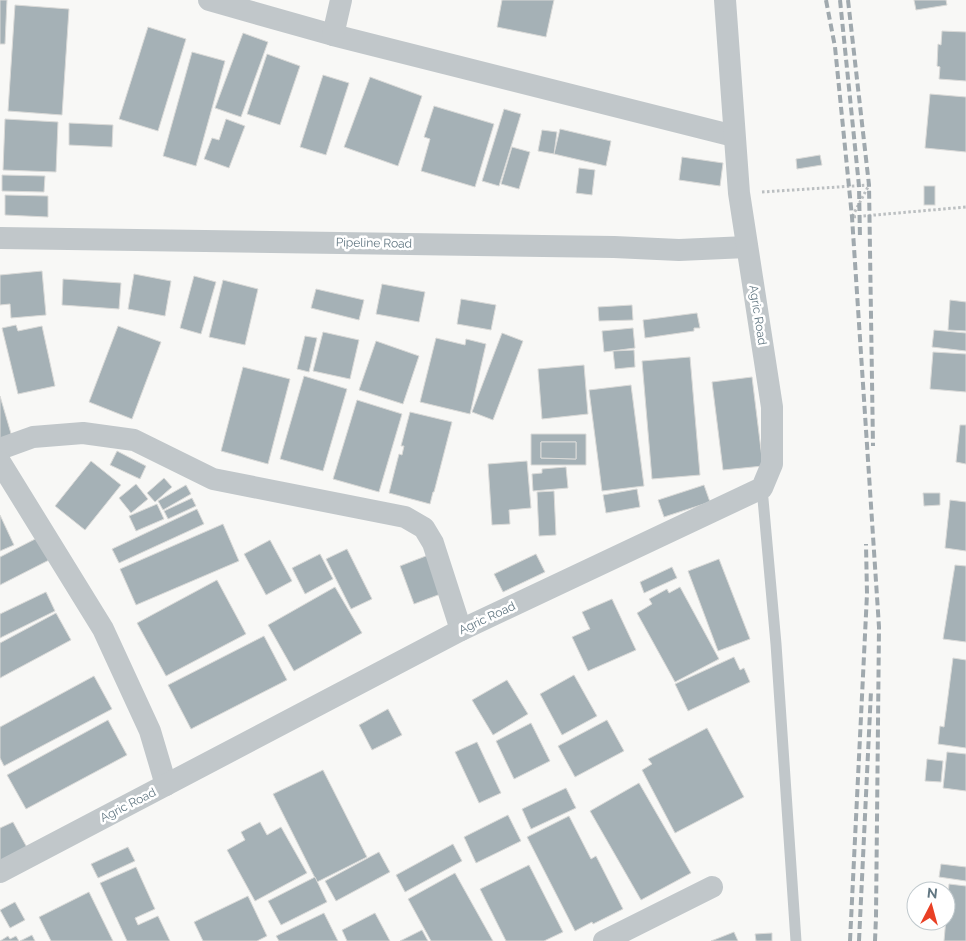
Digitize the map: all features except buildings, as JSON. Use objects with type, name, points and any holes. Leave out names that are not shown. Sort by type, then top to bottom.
[{"type":"street","points":[[209,0],[332,35],[734,136]]},
{"type":"street","points":[[332,35],[340,0]]},
{"type":"street","name":"Agric Road","points":[[0,872],[460,630],[762,488],[772,464],[772,406],[739,193],[725,0]]},
{"type":"street","name":"Pipeline Road","points":[[0,238],[614,247],[679,250],[748,247]]},
{"type":"street","points":[[0,449],[33,436],[83,433],[134,440],[214,480],[405,518],[424,528],[434,543],[460,630]]},
{"type":"street","points":[[0,462],[103,629],[150,731],[166,785]]},
{"type":"street","points":[[604,941],[712,887]]},
{"type":"lane","points":[[762,488],[776,644],[796,941]]},
{"type":"path","points":[[739,193],[868,185],[852,217],[966,207]]},
{"type":"railway","points":[[826,0],[835,47],[852,217],[879,627],[875,941]]},
{"type":"railway","points":[[840,0],[859,186],[860,239]]},
{"type":"railway","points":[[848,0],[869,185],[873,446]]},
{"type":"railway","points":[[850,941],[867,594],[866,544]]},
{"type":"railway","points":[[859,941],[871,691]]}]
